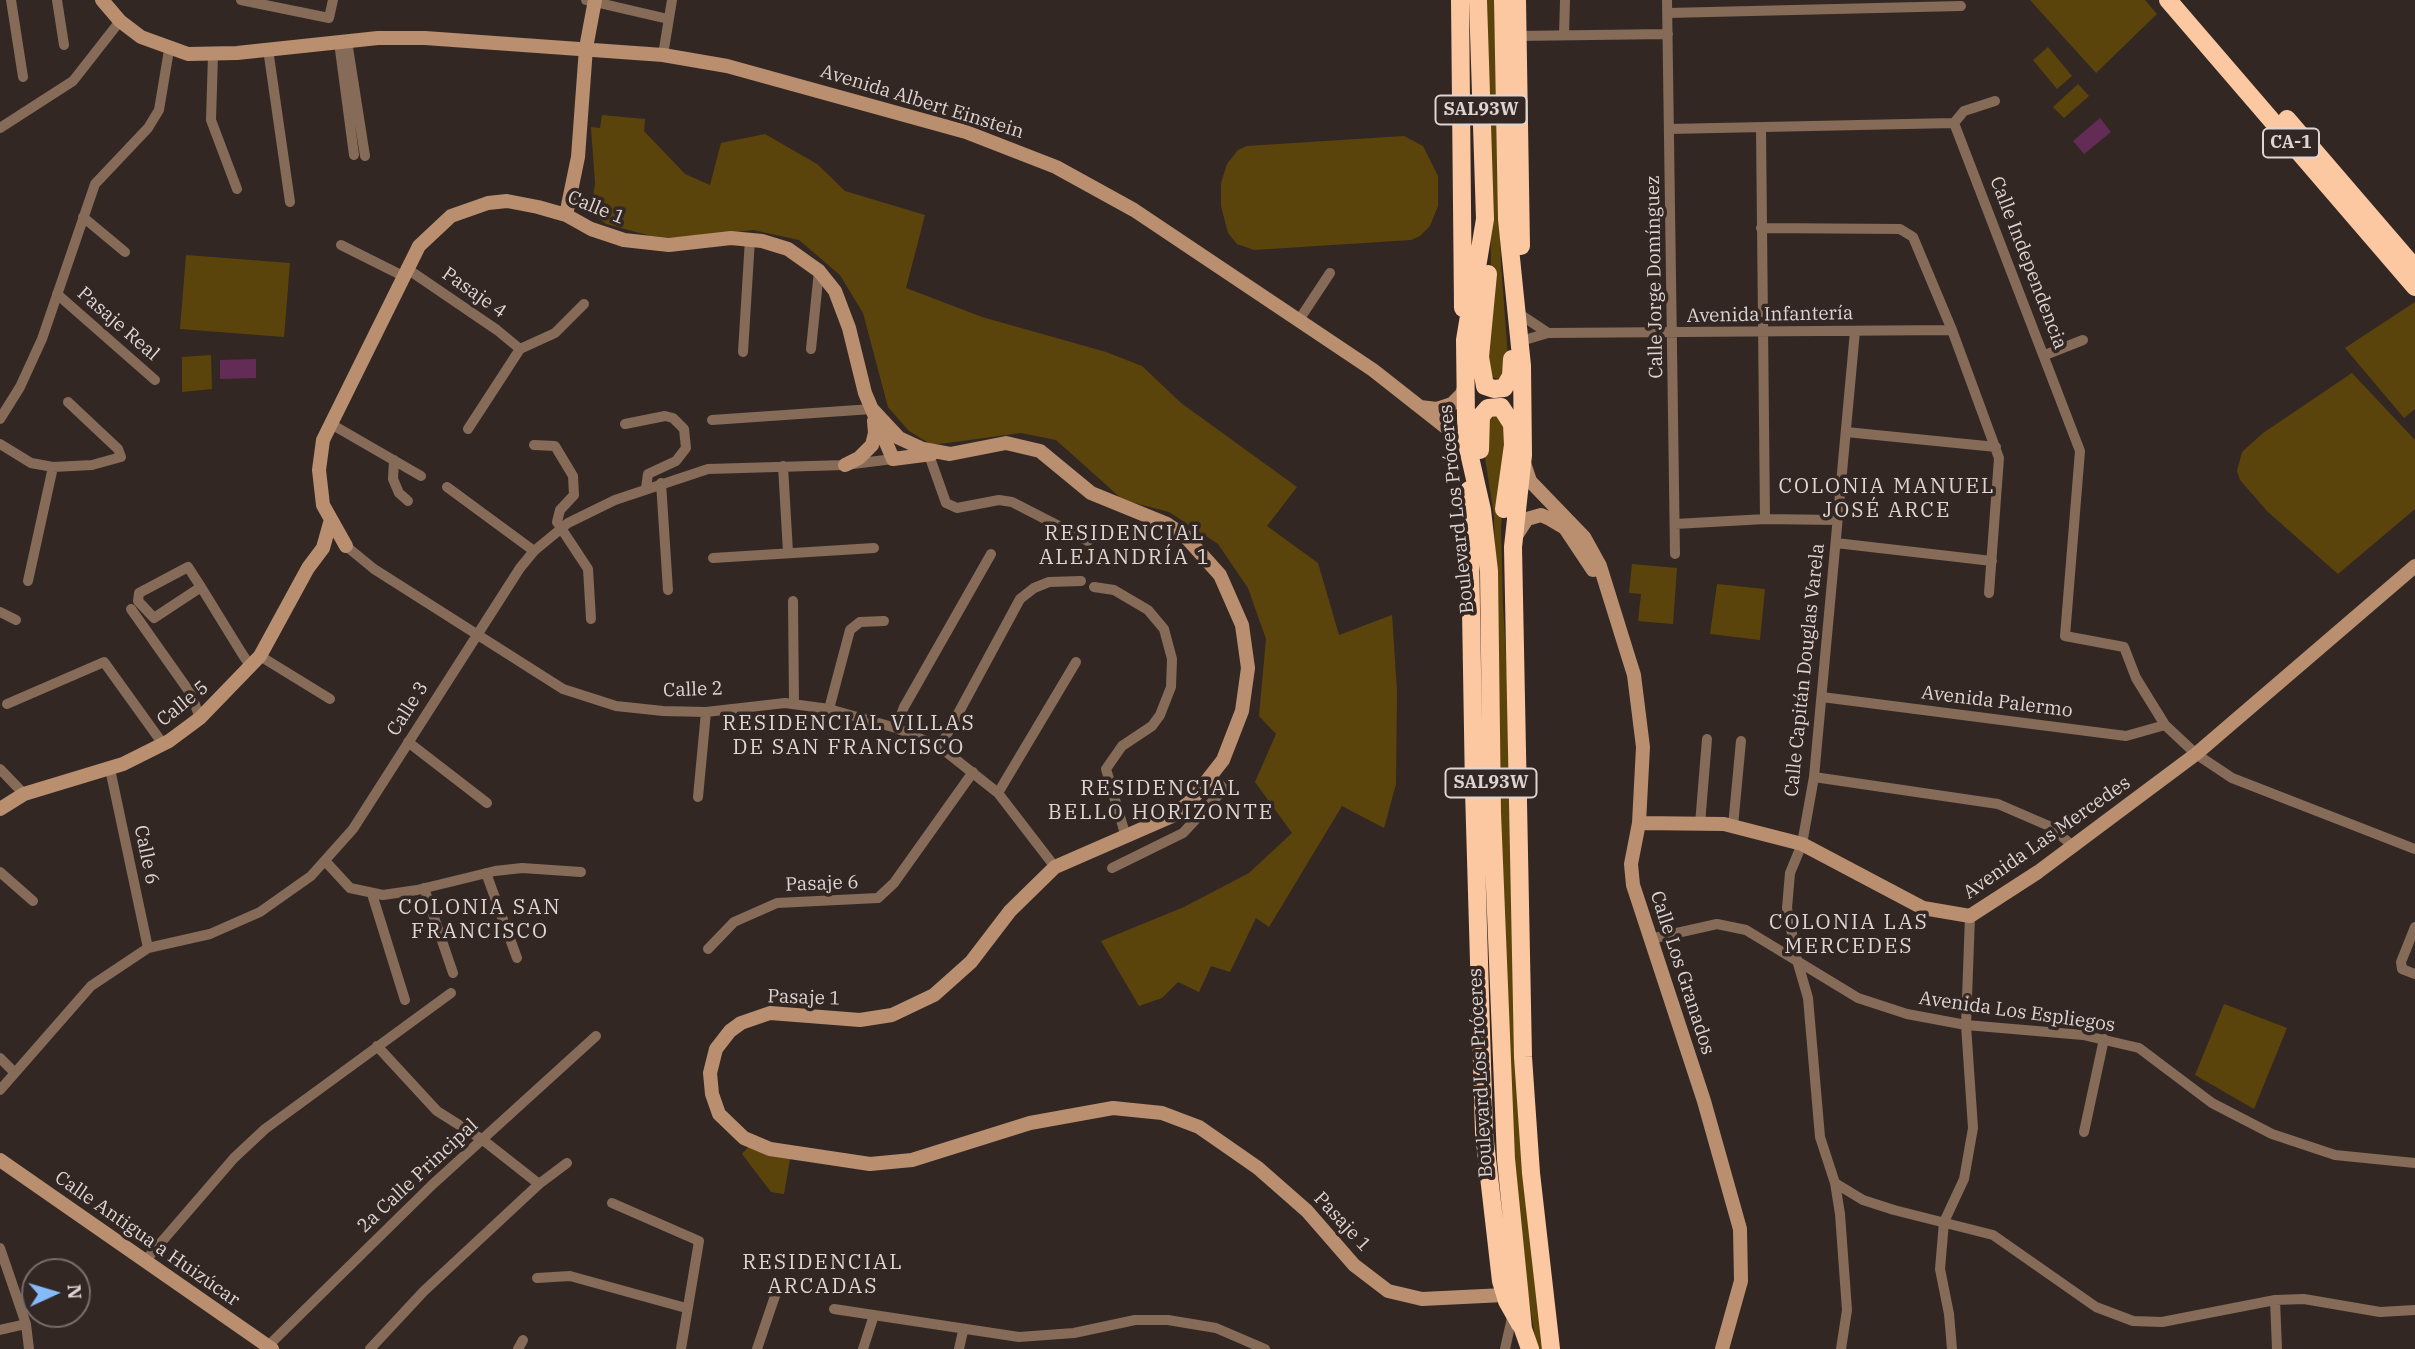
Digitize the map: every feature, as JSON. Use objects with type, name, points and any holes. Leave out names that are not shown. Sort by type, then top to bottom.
[{"type":"highway","points":[[1460,0],[1465,340]]},
{"type":"highway","name":"Boulevard Los Próceres","points":[[1478,0],[1485,219],[1465,340],[1467,444],[1482,510],[1489,571],[1491,759],[1508,1196],[1523,1329],[1530,1349]]},
{"type":"highway","name":"SAL93W","points":[[1503,0],[1507,219],[1520,339],[1523,455],[1513,547],[1522,1057],[1531,1173],[1551,1349]]},
{"type":"highway","points":[[1517,0],[1520,339]]},
{"type":"highway","name":"CA-1","points":[[2168,0],[2360,214],[2415,268]]},
{"type":"highway","name":"CA-1","points":[[2184,0],[2360,214],[2415,287]]},
{"type":"highway","points":[[1485,219],[1488,269],[1481,375],[1485,386],[1499,390],[1509,382],[1513,365],[1505,275],[1507,219]]},
{"type":"highway","points":[[1489,571],[1491,520],[1478,430],[1485,411],[1497,407],[1504,409],[1512,424],[1513,445],[1503,526],[1514,638]]},
{"type":"highway","points":[[1467,444],[1485,1133],[1504,1295],[1523,1329]]},
{"type":"highway","points":[[1474,790],[1491,759]]},
{"type":"street","points":[[11,0],[23,77]]},
{"type":"street","points":[[57,0],[64,46]]},
{"type":"street","name":"Avenida Albert Einstein","points":[[102,0],[120,22],[141,37],[169,50],[213,55],[425,38],[663,55],[701,60],[800,85],[966,132],[1028,154],[1134,210],[1373,370],[1467,444]]},
{"type":"street","points":[[241,0],[329,18],[333,0]]},
{"type":"street","points":[[566,215],[578,157],[592,0],[668,19]]},
{"type":"street","points":[[663,55],[672,0]]},
{"type":"street","points":[[1564,0],[1564,35]]},
{"type":"street","name":"Calle Jorge Domínguez","points":[[1667,0],[1674,334],[1675,554]]},
{"type":"street","points":[[1668,13],[1772,5],[1961,6]]},
{"type":"street","points":[[0,128],[73,81],[120,22]]},
{"type":"street","points":[[1517,36],[1668,34]]},
{"type":"street","points":[[344,45],[360,155]]},
{"type":"street","points":[[268,49],[290,202]]},
{"type":"street","points":[[0,419],[26,376],[99,179],[148,128],[159,110],[169,50]]},
{"type":"street","points":[[213,55],[211,120],[237,189]]},
{"type":"street","points":[[1669,129],[1954,123],[1964,111],[1995,100]]},
{"type":"street","name":"Calle Independencia","points":[[1954,123],[2045,355],[2081,457],[2064,633],[2068,638],[2124,647],[2136,678],[2165,725]]},
{"type":"street","points":[[1761,128],[1765,519]]},
{"type":"street","name":"Calle 1","points":[[330,523],[323,505],[319,470],[321,447],[404,272],[430,233],[451,216],[478,205],[507,201],[566,215],[591,229],[624,240],[669,245],[731,238],[750,239],[788,249],[818,271],[835,291],[844,312],[865,393],[893,459]]},
{"type":"street","points":[[83,217],[125,252]]},
{"type":"street","points":[[1761,228],[1907,231],[1913,237],[1996,447],[2000,472],[1989,593]]},
{"type":"street","points":[[743,352],[750,239]]},
{"type":"street","name":"Pasaje 4","points":[[341,245],[404,272],[497,330],[520,349]]},
{"type":"street","points":[[811,349],[818,271]]},
{"type":"street","points":[[1299,320],[1330,272]]},
{"type":"street","name":"Pasaje Real","points":[[57,294],[155,380]]},
{"type":"street","points":[[468,429],[520,349],[555,333],[584,304]]},
{"type":"street","points":[[1521,315],[1548,333]]},
{"type":"street","name":"Avenida Infantería","points":[[1520,339],[1548,333],[1952,330]]},
{"type":"street","name":"Calle Capitán Douglas Varela","points":[[1842,1349],[1847,1310],[1839,1203],[1820,1137],[1810,1009],[1787,908],[1790,873],[1802,844],[1814,777],[1855,331]]},
{"type":"street","points":[[2045,355],[2083,340]]},
{"type":"street","points":[[1415,405],[1437,409],[1446,407],[1459,399],[1465,385]]},
{"type":"street","points":[[0,444],[31,463],[53,467],[87,466],[121,457],[118,449],[68,402]]},
{"type":"street","points":[[712,420],[872,409]]},
{"type":"street","points":[[872,409],[899,438],[933,454],[946,503],[957,508],[999,500],[1012,502],[1088,541]]},
{"type":"street","points":[[845,465],[859,458],[872,445],[875,433],[872,409]]},
{"type":"street","points":[[625,424],[665,416],[673,418],[684,429],[686,448],[676,461],[648,474],[646,488]]},
{"type":"street","points":[[331,424],[421,476]]},
{"type":"street","points":[[1846,432],[1996,447]]},
{"type":"street","name":"Pasaje 1","points":[[933,454],[969,452],[1006,443],[1040,451],[1091,493],[1178,531],[1213,566],[1240,616],[1248,668],[1237,729],[1212,776],[1172,817],[1055,867],[1010,911],[951,983],[919,1004],[892,1016],[860,1020],[770,1013],[741,1023],[723,1040],[712,1063],[710,1083],[719,1114],[737,1134],[770,1149],[846,1163],[881,1164],[928,1157],[1030,1123],[1114,1108],[1162,1113],[1199,1128],[1258,1168],[1307,1212],[1354,1265],[1388,1291],[1431,1299],[1504,1295]]},
{"type":"street","points":[[534,445],[555,446],[573,475],[573,495],[556,518],[588,569],[591,619]]},
{"type":"street","points":[[893,459],[933,454]]},
{"type":"street","name":"Calle Los Granados","points":[[1523,455],[1530,481],[1538,492],[1588,541],[1600,566],[1632,666],[1642,720],[1639,823],[1632,864],[1633,885],[1709,1114],[1740,1229],[1741,1281],[1722,1349]]},
{"type":"street","name":"Calle 3","points":[[0,1090],[91,986],[148,948],[210,934],[260,912],[300,886],[326,862],[353,829],[476,632],[534,551],[561,529],[615,499],[708,469],[845,465],[893,459]]},
{"type":"street","points":[[394,460],[393,479],[399,493],[408,501]]},
{"type":"street","points":[[783,466],[788,552]]},
{"type":"street","points":[[28,581],[53,467]]},
{"type":"street","points":[[661,483],[668,590]]},
{"type":"street","points":[[447,487],[534,551]]},
{"type":"street","name":"Calle Los Granados","points":[[1513,547],[1517,532],[1527,519],[1541,515],[1556,521],[1573,539],[1613,604]]},
{"type":"street","points":[[1675,524],[1765,519],[1837,520]]},
{"type":"street","name":"Calle 2","points":[[330,523],[346,546],[374,569],[564,689],[616,706],[663,711],[706,712],[794,704],[830,709],[896,728],[940,747],[998,793],[1055,867]]},
{"type":"street","name":"Calle 5","points":[[0,809],[24,794],[110,769],[163,744],[200,718],[256,661],[308,568],[323,548],[330,523]]},
{"type":"street","points":[[1836,542],[1992,561]]},
{"type":"street","points":[[323,548],[346,546]]},
{"type":"street","points":[[713,558],[874,548]]},
{"type":"street","points":[[896,728],[904,707],[991,554]]},
{"type":"street","name":"Avenida Las Mercedes","points":[[1639,823],[1732,826],[1802,844],[1923,908],[1970,916],[2038,872],[2196,754],[2415,566]]},
{"type":"street","points":[[201,587],[154,618],[138,601],[139,593],[181,568],[188,567],[256,661],[330,699]]},
{"type":"street","points":[[940,747],[1020,599],[1034,588],[1049,582],[1081,580]]},
{"type":"street","points":[[1094,587],[1114,590],[1147,610],[1164,629],[1172,659],[1171,687],[1160,715],[1152,726],[1122,746],[1106,769],[1126,837]]},
{"type":"street","points":[[793,601],[794,704]]},
{"type":"street","points":[[131,609],[191,694],[200,718]]},
{"type":"street","points":[[0,612],[16,620]]},
{"type":"street","points":[[830,709],[850,630],[860,622],[884,621]]},
{"type":"street","points":[[7,704],[104,662],[163,744]]},
{"type":"street","points":[[998,793],[1076,662]]},
{"type":"street","name":"Avenida Palermo","points":[[1822,697],[2126,736],[2165,725]]},
{"type":"street","points":[[698,797],[706,712]]},
{"type":"street","points":[[2165,725],[2196,754],[2231,778],[2415,849]]},
{"type":"street","points":[[1700,824],[1707,739]]},
{"type":"street","points":[[1732,826],[1741,741]]},
{"type":"street","points":[[408,742],[487,803]]},
{"type":"street","points":[[0,769],[24,794]]},
{"type":"street","name":"Calle 6","points":[[110,769],[148,948]]},
{"type":"street","name":"Pasaje 6","points":[[708,949],[734,922],[777,903],[878,898],[888,890],[973,772]]},
{"type":"street","points":[[1112,868],[1183,833],[1224,789],[1212,776]]},
{"type":"street","points":[[1814,777],[1998,804],[2049,826],[2072,845]]},
{"type":"street","points":[[326,862],[350,888],[372,894],[424,888],[486,873],[522,869],[581,872]]},
{"type":"street","points":[[0,872],[33,901]]},
{"type":"street","points":[[486,873],[517,958]]},
{"type":"street","points":[[424,888],[453,973]]},
{"type":"street","points":[[372,894],[405,1000]]},
{"type":"street","points":[[1952,1349],[1950,1314],[1940,1269],[1944,1222],[1964,1179],[1973,1128],[1966,1025],[1970,916]]},
{"type":"street","name":"Avenida Los Espliegos","points":[[1650,939],[1717,924],[1746,930],[1858,998],[1907,1014],[1966,1025],[2104,1039],[2139,1048],[2212,1103],[2272,1134],[2335,1156],[2415,1163]]},
{"type":"street","points":[[2415,927],[2401,962],[2402,969],[2415,974]]},
{"type":"street","points":[[145,1261],[234,1158],[265,1129],[451,993]]},
{"type":"street","name":"2a Calle Principal","points":[[270,1348],[390,1226],[596,1036]]},
{"type":"street","points":[[2084,1132],[2104,1039]]},
{"type":"street","points":[[377,1046],[437,1111],[483,1140],[539,1184]]},
{"type":"street","points":[[0,1058],[15,1073]]},
{"type":"street","name":"Calle Antigua a Huizúcar","points":[[0,1160],[270,1348]]},
{"type":"street","points":[[370,1349],[424,1291],[539,1184],[567,1163]]},
{"type":"street","points":[[1835,1183],[1852,1194],[1894,1210],[1993,1235],[2096,1307],[2133,1321],[2162,1322],[2275,1300],[2304,1298],[2380,1312],[2415,1310]]},
{"type":"street","points":[[1839,1203],[1852,1194]]},
{"type":"street","points":[[612,1203],[699,1241],[681,1349]]},
{"type":"street","points":[[0,1248],[21,1309]]},
{"type":"street","points":[[537,1278],[570,1276],[686,1308]]},
{"type":"street","points":[[757,1349],[777,1290]]},
{"type":"street","points":[[2275,1300],[2277,1349]]},
{"type":"street","points":[[834,1309],[963,1331],[1019,1337],[1047,1336],[1135,1320],[1168,1320],[1216,1328],[1265,1349]]},
{"type":"street","points":[[1505,1349],[1513,1312]]},
{"type":"street","points":[[863,1349],[874,1315]]},
{"type":"street","points":[[0,1330],[21,1325]]},
{"type":"street","points":[[26,1328],[29,1349]]},
{"type":"street","points":[[959,1349],[963,1331]]},
{"type":"shaded area","points":[[1487,0],[1494,0],[1501,264],[1508,358],[1500,379],[1490,377],[1487,372],[1491,268]]},
{"type":"shaded area","points":[[2030,0],[2145,0],[2157,14],[2096,73]]},
{"type":"shaded area","points":[[2048,47],[2072,76],[2057,89],[2033,60]]},
{"type":"shaded area","points":[[2078,84],[2089,96],[2064,118],[2053,107]]},
{"type":"shaded area","points":[[602,115],[645,119],[644,131],[685,174],[710,185],[721,143],[765,134],[817,164],[845,191],[925,215],[906,288],[982,317],[1106,352],[1142,366],[1181,403],[1297,487],[1267,526],[1318,563],[1339,635],[1392,615],[1397,691],[1396,784],[1384,828],[1342,806],[1269,927],[1256,918],[1230,972],[1211,966],[1199,992],[1178,982],[1162,998],[1139,1006],[1101,941],[1184,907],[1249,873],[1292,833],[1255,782],[1276,734],[1259,716],[1266,639],[1248,588],[1218,544],[1169,512],[1123,500],[1056,440],[1021,433],[932,445],[909,431],[888,407],[863,313],[840,275],[799,240],[753,230],[674,238],[651,236],[606,224],[591,213],[595,183],[591,127],[600,128]]},
{"type":"shaded area","points":[[2100,118],[2111,132],[2084,154],[2073,141]]},
{"type":"shaded area","points":[[1404,136],[1423,146],[1438,176],[1438,206],[1430,226],[1420,236],[1411,240],[1254,250],[1237,244],[1228,233],[1221,206],[1221,183],[1227,164],[1238,150],[1247,146]]},
{"type":"shaded area","points":[[186,255],[290,263],[284,337],[180,329]]},
{"type":"shaded area","points":[[2415,302],[2415,409],[2404,418],[2345,348]]},
{"type":"shaded area","points":[[211,355],[212,389],[182,392],[182,357]]},
{"type":"shaded area","points":[[256,359],[256,378],[220,379],[220,360]]},
{"type":"shaded area","points":[[2352,373],[2415,440],[2415,509],[2338,574],[2267,511],[2240,480],[2237,471],[2242,452],[2263,433]]},
{"type":"shaded area","points":[[1497,415],[1508,424],[1501,529],[1503,605],[1546,1349],[1537,1349],[1524,1271],[1513,1153],[1502,921],[1494,516],[1483,445],[1486,421]]},
{"type":"shaded area","points":[[1632,564],[1677,568],[1673,624],[1638,621],[1641,594],[1629,593]]},
{"type":"shaded area","points":[[1717,584],[1765,589],[1760,640],[1710,634]]},
{"type":"shaded area","points":[[2224,1004],[2287,1028],[2254,1109],[2195,1075]]},
{"type":"shaded area","points":[[751,1144],[790,1159],[784,1194],[771,1192],[742,1154]]},
{"type":"district","name":"COLONIA MANUEL JOSÉ ARCE","points":[[1887,499]]},
{"type":"district","name":"RESIDENCIAL ALEJANDRÍA 1","points":[[1125,546]]},
{"type":"district","name":"RESIDENCIAL VILLAS DE SAN FRANCISCO","points":[[849,736]]},
{"type":"district","name":"RESIDENCIAL BELLO HORIZONTE","points":[[1161,801]]},
{"type":"district","name":"COLONIA SAN FRANCISCO","points":[[480,920]]},
{"type":"district","name":"COLONIA LAS MERCEDES","points":[[1849,935]]},
{"type":"district","name":"RESIDENCIAL ARCADAS","points":[[823,1275]]}]
